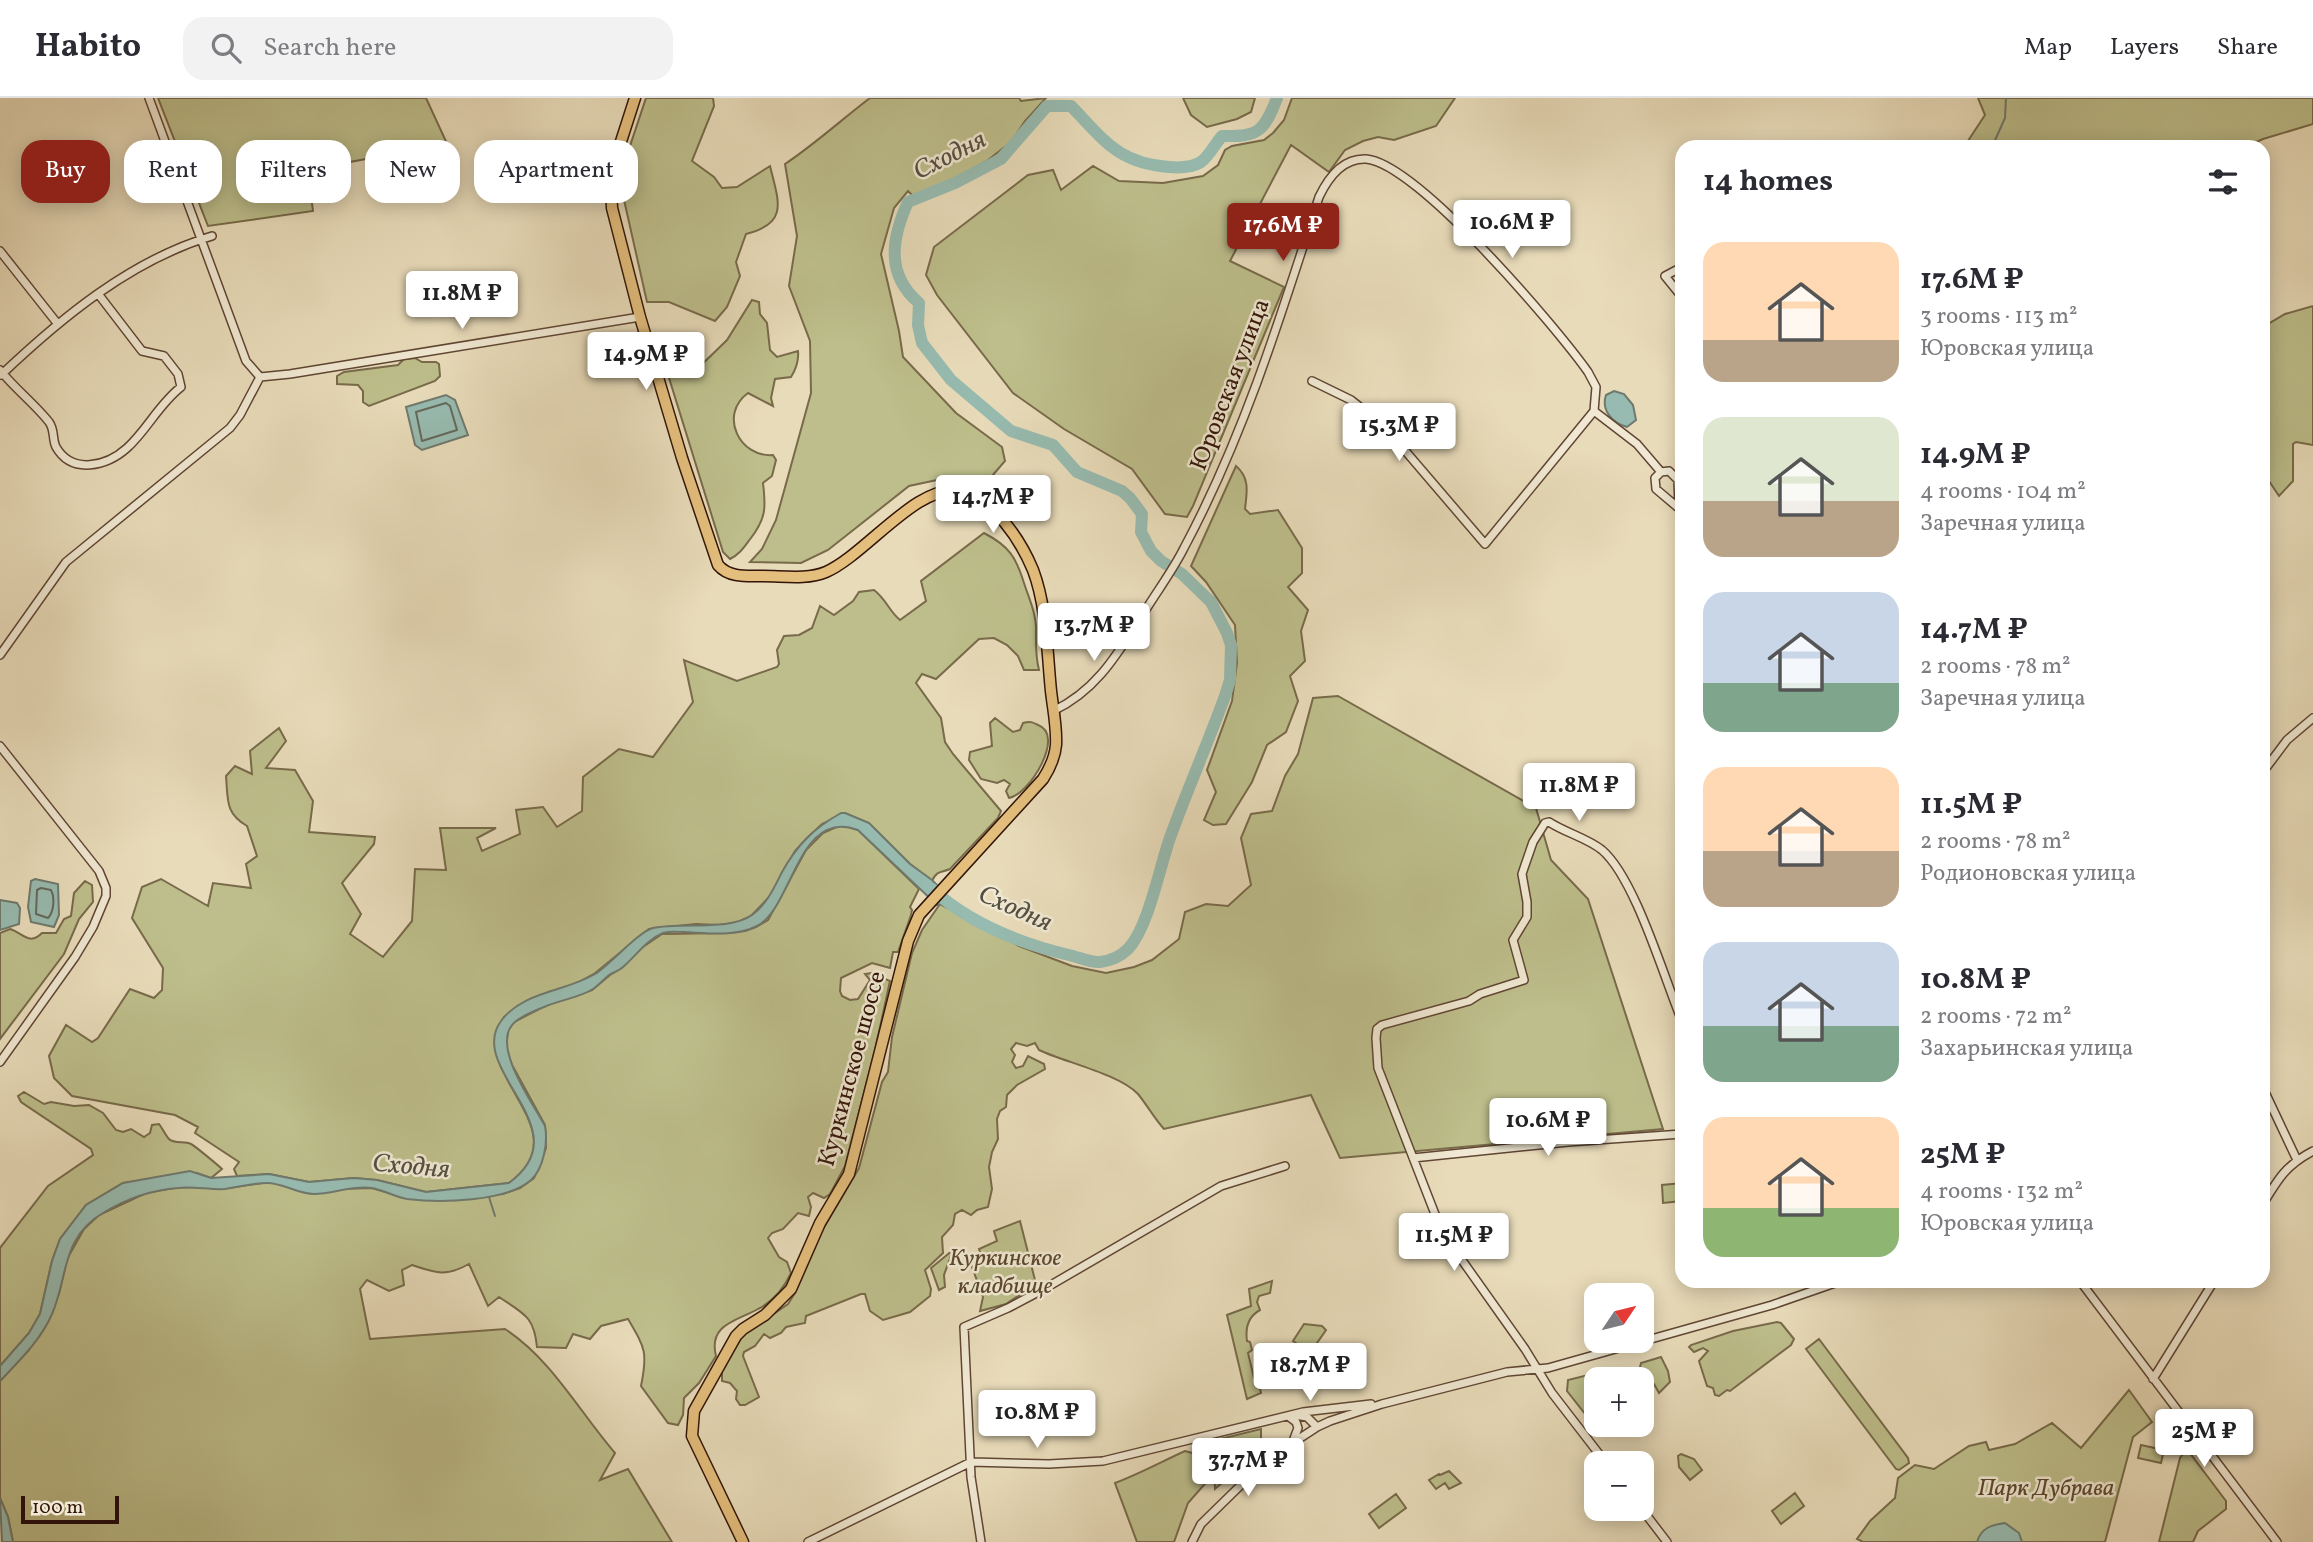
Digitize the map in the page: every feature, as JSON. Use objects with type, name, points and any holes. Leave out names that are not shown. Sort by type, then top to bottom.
[{"type":"main road","points":[[635,98],[616,157],[611,188],[617,233],[640,317]]},
{"type":"main road","name":"Куркинское шоссе","points":[[640,317],[710,547],[721,569],[741,575],[806,576],[823,573],[845,561],[928,496],[947,490],[970,494],[981,500],[1001,520],[1018,542],[1033,571],[1042,616],[1056,745],[1049,769],[939,891],[914,925],[849,1174],[820,1223],[791,1289],[772,1309],[736,1336],[694,1411],[692,1436],[743,1542]]},
{"type":"street","points":[[149,98],[246,361],[260,377]]},
{"type":"street","name":"Юровская улица","points":[[1053,710],[1077,697],[1104,673],[1180,556],[1229,449],[1272,337],[1320,197],[1333,174],[1346,163],[1370,159],[1412,182],[1503,270],[1576,355],[1596,387],[1594,411]]},
{"type":"street","points":[[99,295],[142,351],[164,356],[181,381],[181,387],[164,403],[128,448],[114,458],[85,465],[68,461],[55,446],[51,425],[34,404],[1,373],[57,323],[145,262],[212,236]]},
{"type":"street","points":[[0,251],[57,323]]},
{"type":"street","points":[[1675,271],[1665,276],[1675,288]]},
{"type":"street","points":[[260,377],[300,373],[640,317]]},
{"type":"street","points":[[0,655],[58,570],[230,428],[260,377]]},
{"type":"street","points":[[1312,381],[1351,400],[1379,421],[1485,544],[1594,411],[1637,444],[1661,472]]},
{"type":"street","points":[[1675,478],[1670,471],[1661,472],[1654,481],[1661,495],[1675,503]]},
{"type":"street","points":[[1661,495],[1673,494],[1675,490]]},
{"type":"street","points":[[2270,763],[2287,740],[2313,718]]},
{"type":"street","points":[[0,746],[99,871],[106,888],[104,906],[75,957],[0,1062]]},
{"type":"street","points":[[1597,1451],[1536,1369],[1525,1349],[1441,1232],[1378,1068],[1377,1030],[1395,1020],[1469,1001],[1480,994],[1524,980],[1513,940],[1527,917],[1522,874],[1539,829],[1549,822],[1600,849],[1617,868],[1644,924],[1675,1003]]},
{"type":"street","points":[[2270,1103],[2297,1160]]},
{"type":"street","points":[[1413,1158],[1675,1134]]},
{"type":"street","points":[[2270,1193],[2284,1171],[2313,1151]]},
{"type":"street","points":[[981,1542],[974,1504],[964,1327],[1044,1289],[1221,1186],[1285,1166]]},
{"type":"street","points":[[1192,1542],[1201,1524],[1215,1509],[1291,1444],[1317,1427],[1340,1417],[1507,1372],[1548,1368],[1772,1305],[1821,1288]]},
{"type":"street","points":[[2085,1288],[2277,1542]]},
{"type":"street","points":[[2153,1379],[2210,1288]]},
{"type":"street","points":[[808,1542],[971,1462],[1049,1464],[1103,1461],[1288,1416],[1328,1408],[1382,1404]]},
{"type":"street","points":[[1288,1416],[1307,1417],[1317,1427]]},
{"type":"street","points":[[1288,1416],[1296,1422],[1298,1428],[1291,1444]]},
{"type":"street","points":[[1651,1521],[1667,1542]]},
{"type":"green space","points":[[158,98],[426,98],[445,140],[365,140],[365,159],[351,162],[351,140],[236,140],[236,203],[312,203],[313,211],[208,226],[199,203],[222,203],[222,140],[174,140]]},
{"type":"green space","points":[[646,98],[713,98],[714,106],[692,161],[714,177],[722,188],[737,187],[770,166],[778,209],[769,224],[746,234],[736,262],[740,276],[727,307],[715,321],[669,302],[647,302],[625,203],[638,203],[638,140],[632,140]]},
{"type":"green space","points":[[870,98],[1019,98],[1021,101],[1046,98],[1025,121],[1011,142],[988,160],[914,197],[908,191],[894,208],[881,254],[903,357],[956,413],[1002,447],[1005,461],[992,476],[976,480],[951,477],[909,486],[828,550],[801,563],[750,562],[762,549],[776,520],[811,393],[810,341],[789,286],[797,236],[785,164]]},
{"type":"green space","points":[[1183,98],[1255,98],[1251,112],[1237,119],[1207,127],[1191,115]]},
{"type":"green space","points":[[1292,98],[1455,98],[1436,126],[1394,140],[1378,137],[1363,141],[1345,150],[1329,172],[1291,145],[1230,261],[1284,287],[1193,506],[1187,517],[1165,514],[1132,469],[1064,429],[1013,393],[937,295],[926,275],[934,247],[1028,175],[1053,170],[1061,190],[1093,166],[1119,181],[1163,183],[1203,176],[1218,165],[1225,150],[1232,146],[1264,140],[1273,133],[1284,120]]},
{"type":"green space","points":[[1978,98],[2313,98],[2313,124],[2261,140],[1969,140],[1985,115]]},
{"type":"green space","points":[[752,300],[759,302],[760,314],[767,323],[770,350],[777,357],[798,351],[798,358],[791,377],[775,379],[771,398],[773,406],[748,393],[739,402],[735,412],[734,423],[743,443],[761,454],[773,455],[776,460],[772,476],[763,483],[764,506],[760,524],[742,550],[730,559],[723,552],[661,352],[666,350],[678,366],[692,374],[727,340]]},
{"type":"green space","points":[[2313,306],[2313,445],[2296,442],[2293,444],[2293,481],[2279,496],[2270,482],[2270,323],[2285,314]]},
{"type":"green space","points":[[415,358],[422,362],[439,364],[440,376],[435,381],[369,406],[363,402],[363,391],[358,385],[337,384],[337,376],[344,372],[398,365],[404,359]]},
{"type":"green space","points":[[1236,466],[1246,480],[1245,509],[1250,514],[1278,510],[1302,548],[1302,573],[1288,587],[1308,610],[1301,631],[1305,661],[1290,676],[1298,701],[1286,732],[1267,745],[1252,782],[1226,824],[1213,825],[1204,820],[1216,792],[1207,770],[1232,701],[1237,663],[1235,625],[1206,582],[1191,566]]},
{"type":"green space","points":[[984,533],[1006,548],[1018,566],[1034,614],[1039,670],[1024,670],[1018,656],[1007,645],[994,638],[979,639],[936,679],[922,674],[916,683],[941,718],[945,742],[1001,811],[998,818],[950,869],[938,873],[932,881],[910,864],[869,823],[845,813],[822,824],[795,851],[772,894],[751,916],[736,923],[649,929],[594,974],[568,988],[549,992],[504,1017],[499,1062],[529,1120],[534,1145],[531,1158],[509,1183],[426,1192],[377,1180],[354,1178],[309,1182],[269,1174],[237,1176],[234,1169],[239,1162],[195,1133],[198,1127],[175,1115],[72,1096],[54,1078],[49,1056],[66,1025],[92,1042],[98,1038],[130,989],[154,998],[162,990],[163,968],[132,918],[142,887],[161,879],[208,906],[213,883],[251,888],[246,864],[257,856],[247,826],[231,811],[226,776],[235,766],[252,774],[250,751],[279,728],[286,741],[266,768],[295,770],[313,801],[309,832],[375,837],[374,844],[342,883],[361,914],[350,934],[383,957],[412,921],[415,869],[446,870],[440,828],[496,828],[477,838],[482,851],[520,834],[516,810],[543,807],[557,827],[582,811],[583,777],[619,749],[653,757],[693,702],[684,660],[737,681],[777,667],[777,650],[784,636],[799,635],[812,628],[820,606],[834,615],[853,601],[859,592],[874,590],[900,620],[926,601],[921,581]]},
{"type":"green space","points":[[1338,696],[1536,808],[1551,860],[1588,899],[1663,1129],[1340,1158],[1311,1095],[1164,1129],[1138,1094],[1118,1080],[1050,1055],[1039,1050],[1035,1043],[1027,1046],[1016,1043],[1011,1049],[1015,1055],[1012,1062],[1016,1068],[1023,1066],[1028,1056],[1044,1064],[1045,1069],[1017,1085],[1007,1095],[1006,1107],[1000,1111],[997,1119],[998,1139],[989,1167],[992,1189],[988,1207],[971,1215],[962,1210],[955,1214],[953,1225],[942,1237],[943,1253],[925,1270],[931,1289],[930,1296],[910,1312],[883,1320],[870,1311],[865,1294],[861,1294],[806,1316],[805,1323],[786,1327],[781,1333],[770,1338],[764,1334],[743,1356],[759,1397],[740,1405],[736,1399],[737,1391],[730,1383],[722,1381],[722,1370],[743,1335],[788,1304],[816,1241],[859,1168],[882,1082],[888,1072],[892,1037],[912,953],[922,930],[940,904],[1019,946],[1072,966],[1106,973],[1152,960],[1179,939],[1185,912],[1206,904],[1228,906],[1251,885],[1241,838],[1251,814],[1272,811],[1285,776],[1298,754],[1313,698]]},
{"type":"green space","points":[[995,718],[1013,732],[1020,730],[1023,723],[1034,723],[1046,731],[1048,740],[1042,764],[1034,776],[1026,787],[1009,798],[1006,791],[1010,784],[1004,780],[997,783],[981,779],[969,760],[970,752],[992,746],[990,723]]},
{"type":"green space","points":[[841,825],[858,830],[919,889],[910,907],[911,915],[898,952],[893,952],[890,968],[872,963],[841,978],[842,996],[850,1000],[858,999],[870,980],[865,974],[872,973],[890,981],[845,1166],[830,1194],[824,1198],[813,1193],[808,1197],[811,1207],[809,1216],[798,1213],[783,1229],[772,1233],[768,1238],[779,1257],[787,1262],[791,1273],[774,1298],[720,1330],[716,1337],[716,1356],[699,1383],[684,1398],[683,1415],[678,1425],[668,1423],[641,1386],[644,1351],[628,1319],[601,1326],[590,1339],[573,1334],[566,1348],[537,1347],[533,1328],[521,1312],[499,1297],[488,1306],[469,1264],[447,1272],[412,1265],[402,1270],[404,1285],[389,1291],[367,1280],[360,1289],[370,1339],[505,1329],[521,1341],[551,1370],[615,1453],[600,1480],[628,1469],[672,1542],[13,1542],[8,1517],[0,1498],[0,1381],[29,1350],[59,1294],[67,1259],[84,1229],[99,1215],[146,1193],[180,1187],[228,1188],[270,1182],[313,1194],[341,1189],[372,1188],[405,1198],[432,1200],[503,1194],[520,1188],[534,1178],[546,1148],[545,1125],[511,1063],[506,1046],[508,1031],[514,1022],[545,1006],[592,990],[662,934],[745,931],[768,920],[806,850],[823,833]]},
{"type":"green space","points":[[85,881],[92,885],[93,902],[79,919],[64,954],[0,1039],[0,933],[10,929],[30,939],[42,933],[56,933],[64,919],[71,916],[74,893]]},
{"type":"green space","points":[[24,1092],[44,1104],[51,1102],[74,1106],[89,1105],[103,1113],[116,1130],[123,1132],[131,1129],[144,1137],[150,1133],[152,1125],[159,1124],[171,1141],[191,1144],[222,1169],[211,1178],[197,1173],[123,1183],[86,1205],[60,1239],[40,1314],[29,1333],[0,1366],[0,1248],[48,1186],[93,1155],[91,1149],[21,1102],[18,1096]]},
{"type":"green space","points":[[1675,1184],[1675,1202],[1663,1203],[1662,1185]]},
{"type":"green space","name":"Куркинское кладбище","points":[[1020,1221],[1036,1284],[1006,1304],[980,1311],[983,1297],[972,1267],[982,1259],[979,1249],[997,1241],[994,1231]]},
{"type":"green space","name":"Куркинское кладбище","points":[[953,1250],[944,1275],[945,1287],[939,1290],[931,1268]]},
{"type":"green space","points":[[1272,1281],[1270,1293],[1259,1296],[1257,1302],[1260,1310],[1253,1315],[1247,1327],[1247,1341],[1250,1342],[1252,1350],[1248,1353],[1261,1393],[1247,1399],[1227,1315],[1251,1306],[1249,1289]]},
{"type":"green space","points":[[1781,1323],[1794,1339],[1791,1345],[1730,1391],[1715,1395],[1713,1388],[1707,1386],[1699,1361],[1708,1351],[1703,1348],[1694,1352],[1689,1347],[1733,1331]]},
{"type":"green space","points":[[1304,1324],[1322,1326],[1326,1330],[1310,1353],[1293,1341]]},
{"type":"green space","points":[[1819,1339],[1908,1458],[1909,1463],[1899,1470],[1806,1349]]},
{"type":"green space","points":[[1661,1357],[1670,1382],[1659,1393],[1654,1384],[1654,1367],[1640,1367],[1641,1363]]},
{"type":"green space","points":[[1584,1376],[1584,1412],[1567,1391],[1568,1380]]},
{"type":"green space","name":"Парк Дубрава","points":[[2129,1390],[2152,1422],[2133,1437],[2105,1542],[1863,1542],[1857,1539],[1870,1521],[1895,1498],[1898,1478],[1915,1465],[1934,1469],[1969,1446],[1986,1442],[1989,1450],[2015,1444],[2052,1423],[2081,1448]]},
{"type":"green space","points":[[1261,1429],[1261,1449],[1215,1489],[1214,1465],[1208,1442]]},
{"type":"green space","points":[[2141,1445],[2164,1450],[2161,1463],[2138,1458]]},
{"type":"green space","points":[[1185,1451],[1207,1457],[1211,1477],[1188,1503],[1174,1542],[1137,1542],[1115,1483]]},
{"type":"green space","points":[[2185,1451],[2189,1452],[2226,1501],[2226,1509],[2198,1531],[2193,1542],[2159,1542],[2180,1458]]},
{"type":"green space","points":[[1681,1454],[1694,1459],[1702,1470],[1690,1480],[1679,1467],[1678,1456]]},
{"type":"green space","points":[[1449,1471],[1461,1483],[1449,1489],[1445,1483],[1436,1489],[1429,1480]]},
{"type":"green space","points":[[1795,1493],[1804,1506],[1781,1524],[1772,1511]]},
{"type":"green space","points":[[1396,1494],[1406,1508],[1379,1528],[1369,1514]]},
{"type":"water","points":[[1614,391],[1624,394],[1633,405],[1636,420],[1627,427],[1612,419],[1606,411],[1606,395]]},
{"type":"water","points":[[446,395],[455,400],[468,435],[422,450],[415,445],[406,407]]},
{"type":"water","points":[[841,813],[869,823],[910,864],[932,880],[945,897],[938,906],[858,830],[838,827],[822,833],[798,863],[769,916],[757,926],[731,933],[663,933],[593,989],[531,1012],[512,1025],[507,1035],[511,1061],[546,1132],[542,1162],[531,1180],[506,1193],[454,1201],[407,1199],[365,1187],[308,1194],[267,1183],[225,1189],[168,1189],[130,1199],[103,1213],[80,1234],[68,1259],[57,1300],[47,1324],[29,1350],[0,1381],[0,1366],[29,1333],[40,1314],[60,1239],[86,1205],[123,1183],[190,1171],[211,1178],[269,1174],[309,1182],[354,1178],[377,1180],[426,1192],[509,1183],[528,1163],[534,1142],[529,1121],[497,1059],[494,1040],[501,1021],[510,1011],[532,998],[595,974],[640,935],[653,928],[718,925],[743,920],[752,915],[766,901],[800,845],[814,831]]},
{"type":"water","points":[[35,879],[58,884],[59,915],[54,927],[31,922],[28,907],[31,881]]},
{"type":"water","points":[[0,900],[17,903],[20,908],[19,924],[0,930]]},
{"type":"water","points":[[0,1498],[8,1517],[13,1542],[2,1542]]},
{"type":"water","points":[[2005,1523],[2019,1533],[2022,1542],[1977,1542],[1987,1528]]},
{"type":"waterway","name":"Сходня","points":[[932,889],[979,922],[1032,945],[1096,962],[1125,952],[1135,939],[1148,911],[1171,835],[1225,696],[1230,680],[1231,645],[1211,602],[1182,574],[1151,551],[1141,532],[1142,514],[1130,498],[1122,491],[1077,472],[1053,445],[1011,431],[951,380],[922,343],[918,325],[919,303],[901,281],[895,256],[898,229],[908,202],[955,183],[1001,159],[1047,106],[1071,106],[1104,140],[1137,161],[1181,167],[1201,162],[1222,136],[1244,135],[1258,130],[1268,118],[1277,98]]},
{"type":"waterway","points":[[1995,140],[2005,118],[2006,98]]},
{"type":"waterway","points":[[489,1197],[495,1216]]}]
